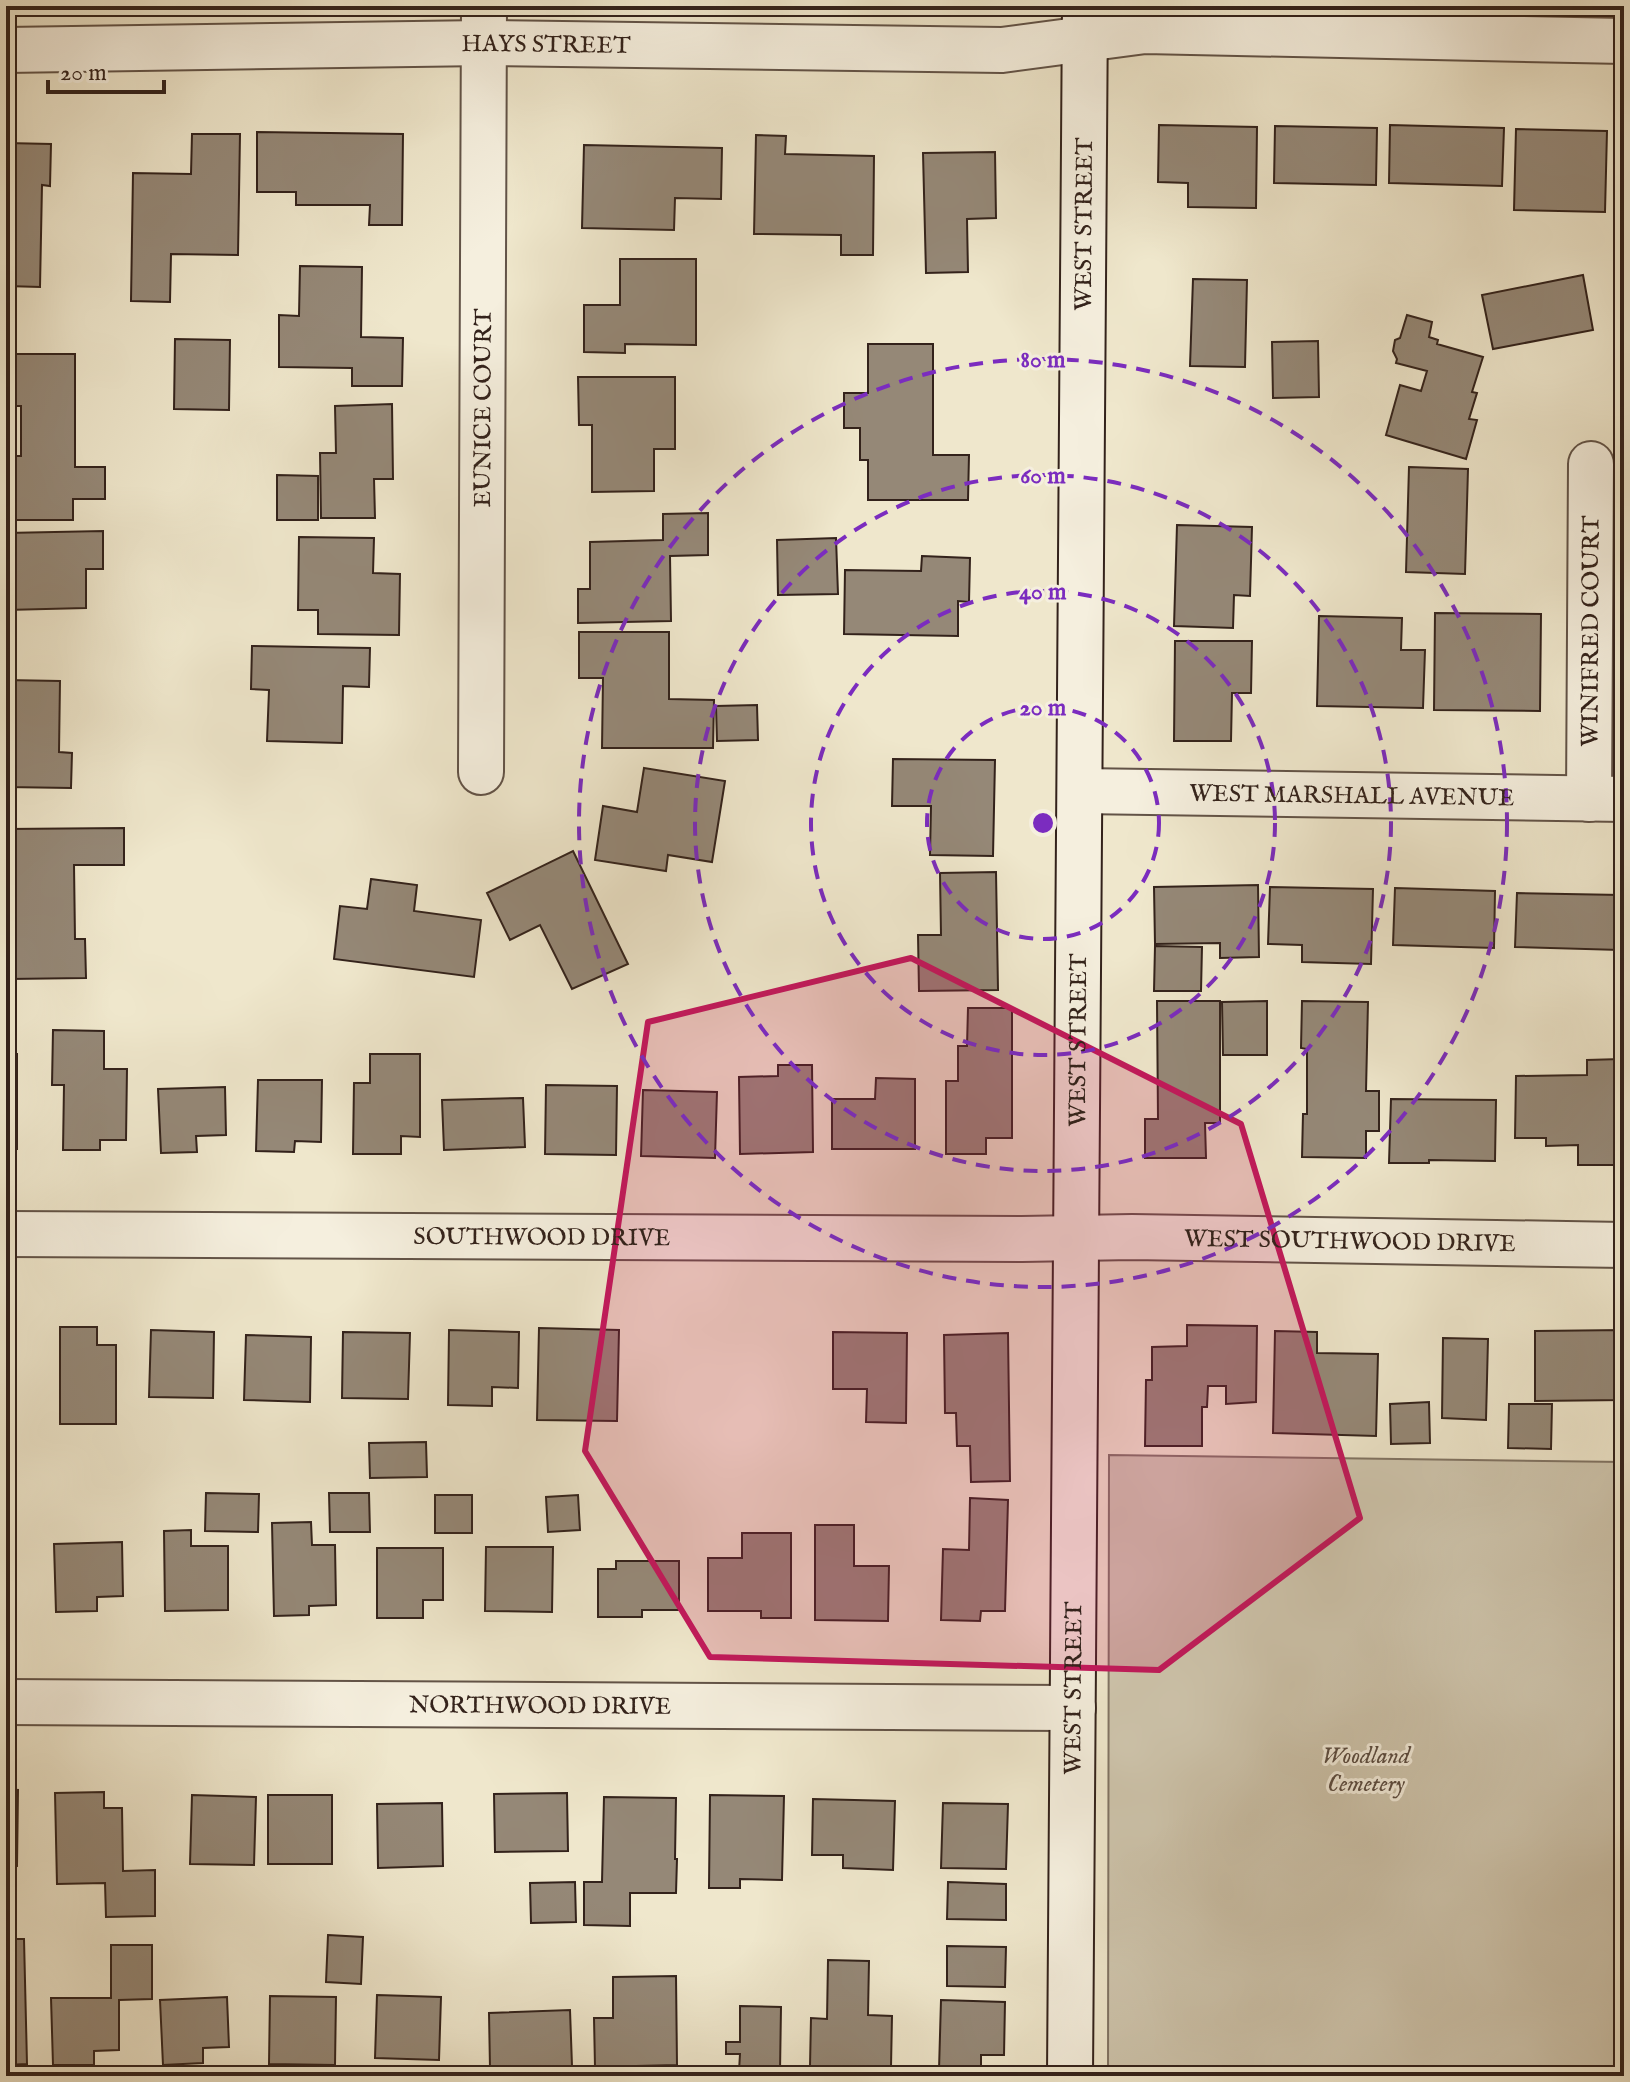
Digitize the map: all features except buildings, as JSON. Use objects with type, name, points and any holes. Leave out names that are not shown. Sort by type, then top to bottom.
[{"type":"street","name":"HAYS STREET","points":[[6,50],[484,25],[1002,50],[1085,22],[1145,31],[1624,41]]},
{"type":"street","name":"WEST STREET","points":[[1070,2076],[1085,22]]},
{"type":"street","name":"EUNICE COURT","points":[[481,772],[484,25]]},
{"type":"street","name":"WINIFRED COURT","points":[[1591,464],[1607,799]]},
{"type":"street","name":"WEST MARSHALL AVENUE","points":[[1080,791],[1607,799]]},
{"type":"street","name":"SOUTHWOOD DRIVE","points":[[6,1234],[1077,1238]]},
{"type":"street","name":"WEST SOUTHWOOD DRIVE","points":[[1077,1238],[1624,1245]]},
{"type":"street","name":"NORTHWOOD DRIVE","points":[[6,1702],[1073,1708]]},
{"type":"highlighted area","points":[[911,958],[1241,1124],[1360,1518],[1159,1670],[710,1657],[585,1451],[648,1022]]},
{"type":"green space","name":"Woodland Cemetery","points":[[1109,1455],[1624,1462],[1624,2076],[1108,2076]]}]
